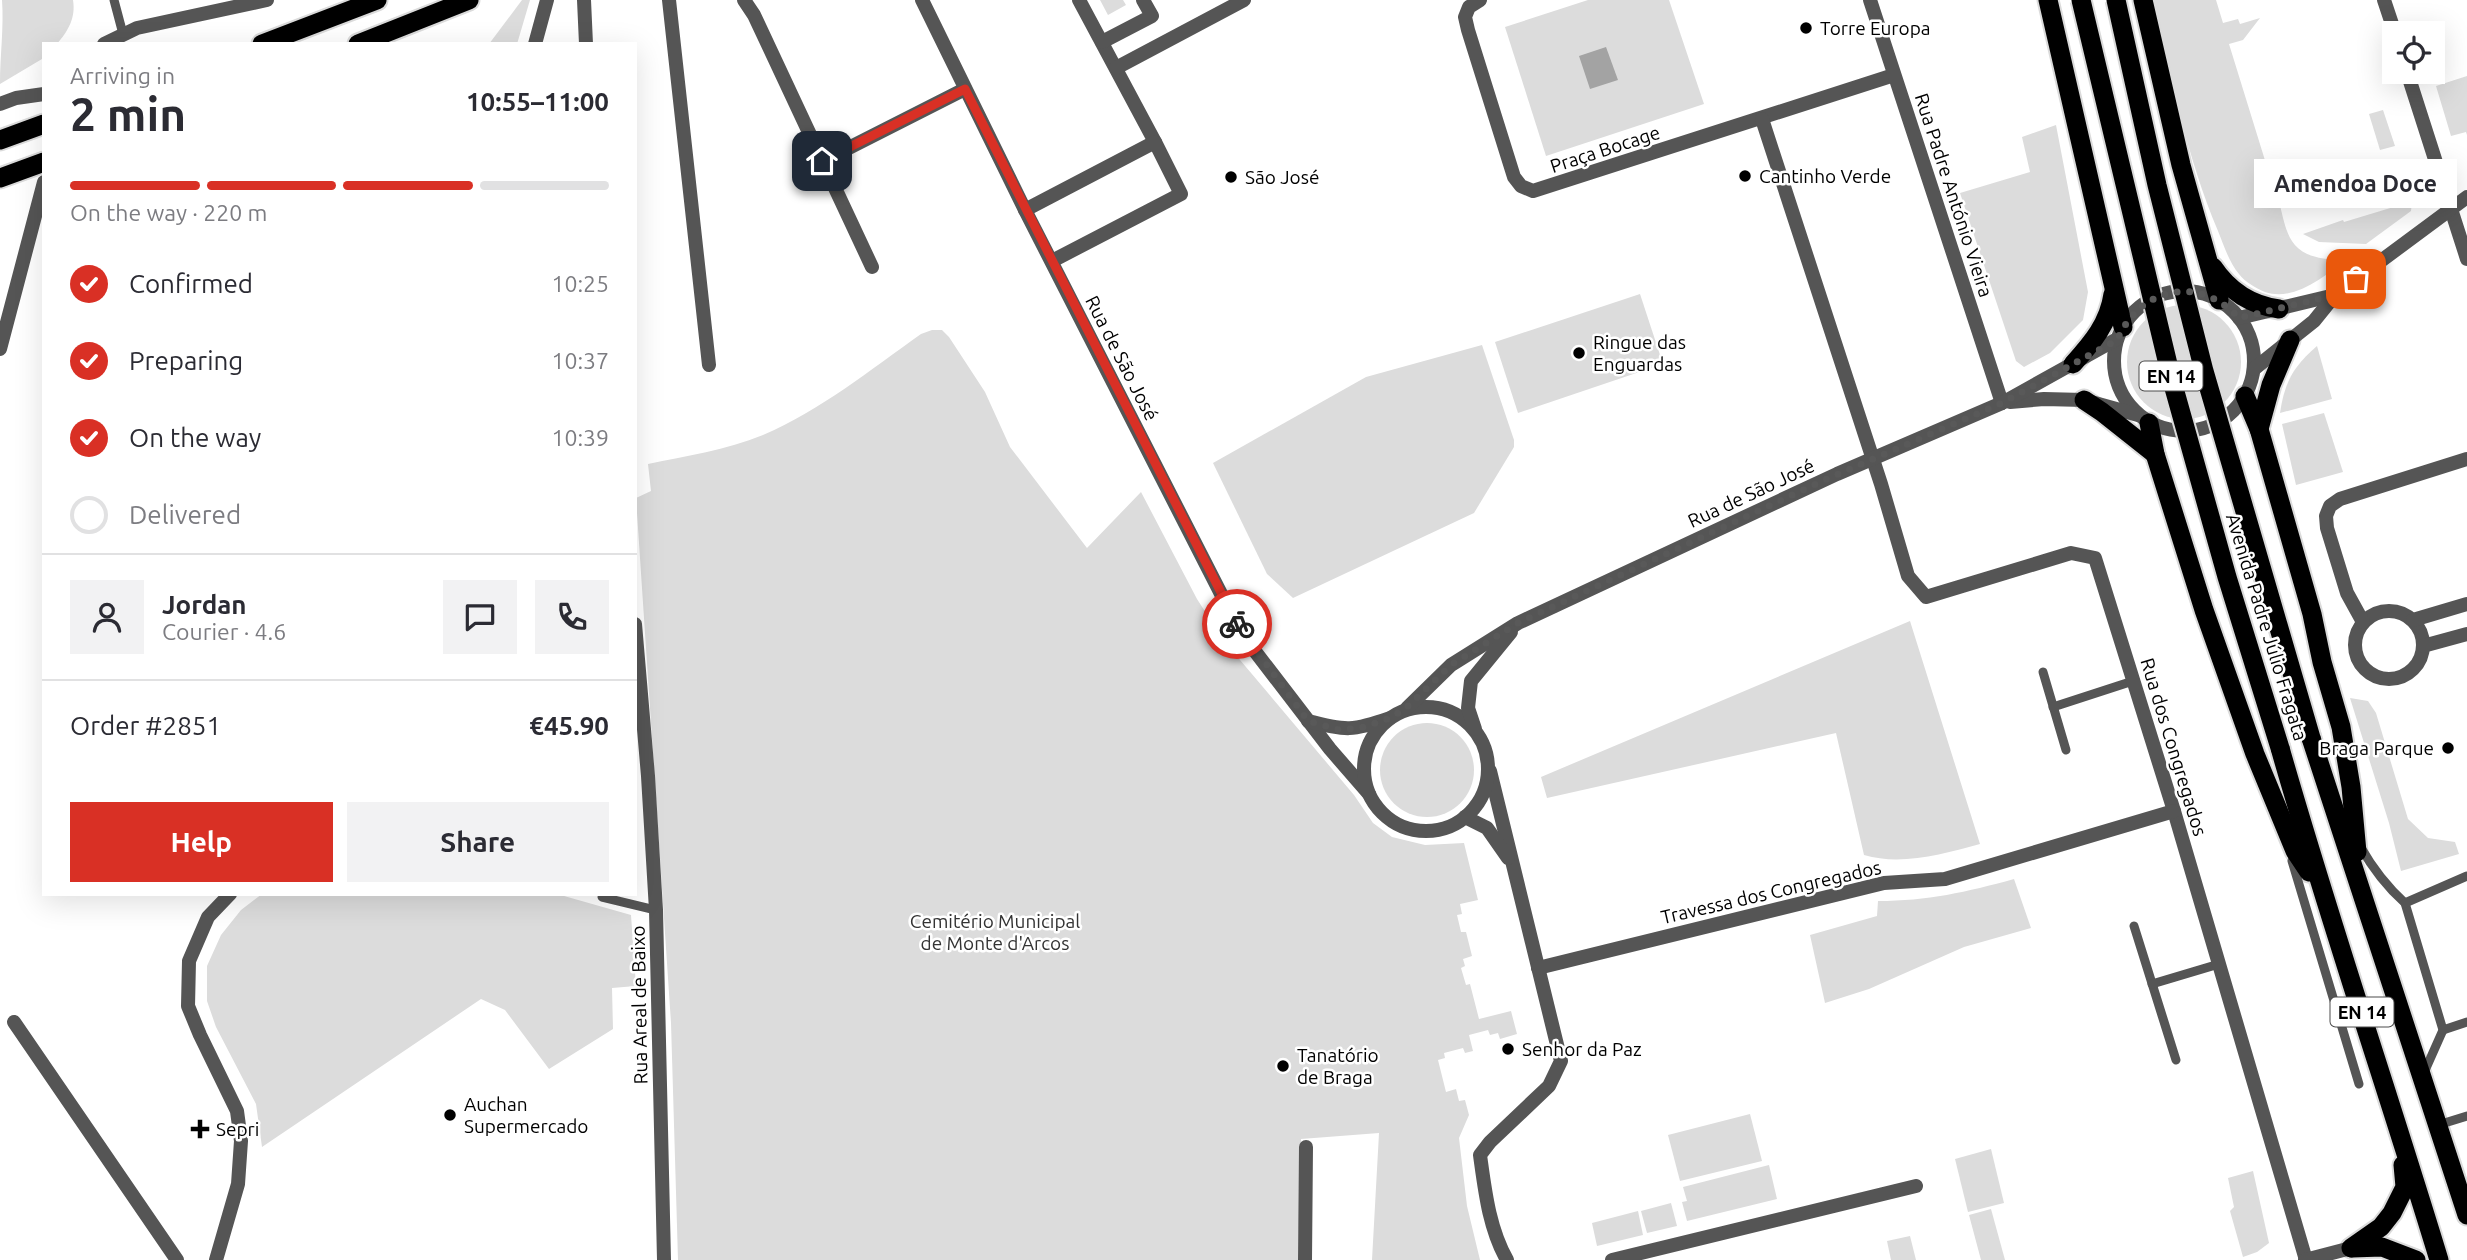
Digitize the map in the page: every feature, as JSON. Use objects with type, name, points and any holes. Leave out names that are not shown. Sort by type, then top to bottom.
[{"type":"highway","points":[[267,42],[377,0]]},
{"type":"highway","points":[[363,42],[470,0]]},
{"type":"highway","points":[[2048,0],[2114,286],[2120,333]]},
{"type":"highway","name":"Avenida Padre Júlio Fragata","points":[[2081,0],[2127,202],[2172,381],[2227,577],[2321,890],[2439,1260]]},
{"type":"highway","name":"Avenida Padre Júlio Fragata","points":[[2116,0],[2157,186],[2204,371],[2311,738],[2467,1215]]},
{"type":"highway","points":[[2143,0],[2181,164],[2219,300]]},
{"type":"highway","points":[[0,140],[42,125]]},
{"type":"highway","points":[[0,178],[42,163]]},
{"type":"highway","points":[[2210,263],[2224,283],[2240,295],[2262,307],[2279,309]]},
{"type":"highway","points":[[2073,364],[2101,330],[2111,306],[2114,286]]},
{"type":"highway","points":[[2259,429],[2271,385],[2290,340]]},
{"type":"highway","points":[[2245,396],[2259,429],[2341,727],[2351,786],[2358,878]]},
{"type":"highway","points":[[2084,400],[2155,454]]},
{"type":"highway","points":[[2144,419],[2204,610],[2255,754],[2295,851],[2321,890]]},
{"type":"highway","points":[[2351,1248],[2381,1227],[2392,1213],[2405,1187],[2401,1136]]},
{"type":"highway","points":[[2351,1248],[2382,1248],[2416,1260]]},
{"type":"street","points":[[108,42],[137,28],[267,0]]},
{"type":"street","points":[[536,42],[547,0]]},
{"type":"street","points":[[584,0],[586,42]]},
{"type":"street","points":[[669,0],[709,365]]},
{"type":"street","points":[[744,0],[754,15],[872,267]]},
{"type":"street","name":"Rua de São José","points":[[922,0],[1025,210],[1241,633],[1308,721],[1369,794]]},
{"type":"street","points":[[1052,261],[1181,194],[1079,0]]},
{"type":"street","points":[[1102,42],[1152,16],[1143,0]]},
{"type":"street","points":[[1116,68],[1244,0]]},
{"type":"street","name":"Praça Bocage","points":[[1480,0],[1469,7],[1465,17],[1468,30],[1514,177],[1521,186],[1533,191],[1894,75]]},
{"type":"street","name":"Rua Padre António Vieira","points":[[1870,0],[2002,403]]},
{"type":"street","points":[[2384,0],[2391,21]]},
{"type":"street","points":[[2411,84],[2467,258]]},
{"type":"street","points":[[822,161],[965,89]]},
{"type":"street","points":[[0,104],[16,98],[42,94]]},
{"type":"street","points":[[1762,119],[1872,458]]},
{"type":"street","points":[[1025,210],[1155,142]]},
{"type":"street","points":[[0,349],[2,333],[38,225],[42,196]]},
{"type":"street","points":[[2254,369],[2314,321],[2335,295],[2467,197]]},
{"type":"street","points":[[2176,291],[2198,292],[2219,300],[2239,318],[2252,342],[2254,369],[2245,396],[2220,422],[2203,429],[2166,429],[2144,419],[2121,393],[2114,366],[2120,333],[2136,309],[2155,298],[2176,291]]},
{"type":"street","points":[[2239,318],[2335,295]]},
{"type":"street","name":"Rua de São José","points":[[1406,708],[1451,665],[1518,623],[1872,458],[2002,403],[2073,364],[2120,333]]},
{"type":"street","name":"Rua de São José","points":[[2002,403],[2044,399],[2084,400],[2144,419]]},
{"type":"street","name":"Rua dos Congregados","points":[[1872,458],[1908,576],[1926,597],[2071,553],[2095,558],[2174,811],[2306,1260]]},
{"type":"street","points":[[2363,622],[2347,593],[2327,528],[2326,516],[2330,506],[2340,499],[2467,458]]},
{"type":"street","points":[[2413,620],[2467,604]]},
{"type":"street","points":[[2389,611],[2403,614],[2413,620],[2422,635],[2423,646],[2420,659],[2409,673],[2386,680],[2374,677],[2361,667],[2355,652],[2355,636],[2363,622],[2375,614],[2389,611]]},
{"type":"street","name":"Rua de São José","points":[[1475,730],[1468,708],[1471,681],[1518,623]]},
{"type":"street","points":[[2423,646],[2467,634]]},
{"type":"street","name":"Rua Areal de Baixo","points":[[637,665],[642,774],[656,910],[664,1260]]},
{"type":"street","points":[[1308,721],[1340,730],[1364,727],[1390,718],[1406,708],[1439,708],[1452,712],[1475,730],[1483,744],[1561,1061],[1549,1086],[1499,1133],[1480,1155],[1487,1201],[1499,1245],[1507,1260]]},
{"type":"street","points":[[1390,718],[1378,730],[1367,752],[1364,778],[1369,794],[1387,817],[1413,829],[1441,829],[1465,817],[1476,806],[1490,771]]},
{"type":"street","name":"Travessa dos Congregados","points":[[1538,968],[1884,883],[1945,879],[2174,811]]},
{"type":"street","points":[[1465,817],[1487,828],[1515,868]]},
{"type":"street","points":[[216,1260],[238,1184],[242,1141],[237,1111],[188,1006],[189,961],[208,917],[228,896]]},
{"type":"street","points":[[14,1022],[177,1260]]},
{"type":"street","points":[[1305,1260],[1306,1147]]},
{"type":"street","points":[[1613,1260],[1916,1185]]},
{"type":"street","points":[[2306,1260],[2351,1248]]},
{"type":"lane","points":[[114,0],[123,34]]},
{"type":"lane","points":[[2043,672],[2066,750]]},
{"type":"lane","points":[[2053,707],[2133,681]]},
{"type":"lane","points":[[2356,838],[2373,870],[2391,891],[2406,903],[2443,1030],[2422,1077]]},
{"type":"lane","points":[[2295,851],[2292,861],[2359,1084]]},
{"type":"lane","points":[[2406,903],[2467,876]]},
{"type":"lane","points":[[602,897],[656,910]]},
{"type":"lane","points":[[2134,926],[2176,1060]]},
{"type":"lane","points":[[2152,984],[2219,964]]},
{"type":"lane","points":[[2443,1030],[2467,1022]]},
{"type":"lane","points":[[2438,1125],[2467,1116]]},
{"type":"green space","points":[[2,0],[73,0],[70,24],[59,42],[42,42],[42,59],[0,84]]},
{"type":"green space","points":[[522,0],[530,0],[518,42],[490,42]]},
{"type":"green space","points":[[1100,0],[1123,0],[1126,5],[1108,15]]},
{"type":"green space","points":[[1588,0],[1669,0],[1704,104],[1546,156],[1505,27]]},
{"type":"green space","points":[[2154,0],[2216,0],[2223,23],[2238,19],[2240,24],[2260,18],[2243,40],[2229,44],[2272,183],[2274,182],[2286,228],[2298,248],[2309,255],[2346,260],[2308,286],[2287,293],[2265,292],[2244,280],[2232,264],[2197,175]]},
{"type":"green space","points":[[2467,76],[2467,135],[2466,132],[2451,136],[2436,86]]},
{"type":"green space","points":[[2383,110],[2395,146],[2380,150],[2369,114]]},
{"type":"green space","points":[[2056,125],[2088,292],[2083,320],[2050,353],[2024,367],[2016,361],[1960,193],[2030,172],[2022,137]]},
{"type":"green space","points":[[2401,166],[2412,201],[2411,211],[2366,244],[2319,242],[2303,234],[2397,206],[2386,171]]},
{"type":"green space","name":"Ringue das Enguardas","points":[[1640,294],[1663,364],[1518,413],[1495,342]]},
{"type":"green space","points":[[2184,305],[2206,310],[2224,322],[2236,340],[2241,362],[2236,384],[2224,402],[2206,414],[2184,419],[2162,414],[2144,402],[2132,384],[2127,362],[2132,340],[2144,322],[2162,310]]},
{"type":"green space","name":"Cemitério Municipal de Monte d'Arcos","points":[[942,330],[949,337],[985,392],[1010,447],[1087,548],[1141,492],[1197,599],[1224,641],[1354,795],[1373,823],[1392,837],[1425,845],[1464,843],[1478,900],[1460,904],[1462,914],[1457,915],[1461,932],[1466,932],[1472,956],[1463,959],[1465,966],[1461,968],[1466,985],[1470,984],[1479,1019],[1511,1011],[1517,1034],[1500,1039],[1498,1033],[1490,1035],[1488,1030],[1469,1035],[1473,1051],[1465,1053],[1463,1048],[1444,1053],[1445,1058],[1438,1060],[1446,1092],[1456,1089],[1459,1101],[1465,1100],[1469,1115],[1459,1138],[1467,1206],[1480,1260],[1372,1260],[1379,1133],[1301,1139],[1298,1260],[678,1260],[671,1023],[637,498],[651,491],[648,464],[735,445],[784,425],[845,389],[921,334]]},
{"type":"green space","points":[[1482,345],[1514,447],[1474,513],[1293,598],[1267,574],[1213,463],[1366,377]]},
{"type":"green space","points":[[2317,346],[2332,399],[2280,413],[2291,375]]},
{"type":"green space","points":[[2324,413],[2343,472],[2296,485],[2282,424]]},
{"type":"green space","points":[[1910,621],[1980,844],[1937,855],[1907,859],[1864,855],[1836,733],[1547,798],[1541,777]]},
{"type":"green space","points":[[2350,698],[2368,701],[2376,713],[2408,819],[2428,838],[2455,842],[2459,854],[2401,871]]},
{"type":"green space","points":[[1427,723],[1445,727],[1460,737],[1470,752],[1474,770],[1470,788],[1460,803],[1445,813],[1427,817],[1409,813],[1394,803],[1384,788],[1380,770],[1384,752],[1394,737],[1409,727]]},
{"type":"green space","points":[[2014,879],[2031,928],[1964,947],[1869,989],[1825,1003],[1810,935],[1877,916],[1878,901],[1947,895]]},
{"type":"green space","points":[[259,896],[564,896],[631,915],[636,986],[612,988],[613,1029],[549,1069],[505,1010],[481,999],[262,1147],[256,1104],[216,1027],[207,1001],[207,966],[221,935],[241,910]]},
{"type":"green space","points":[[1750,1114],[1762,1161],[1680,1181],[1668,1135]]},
{"type":"green space","points":[[1991,1149],[2004,1203],[1968,1212],[1955,1159]]},
{"type":"green space","points":[[1769,1165],[1777,1199],[1687,1221],[1682,1202],[1687,1201],[1683,1187]]},
{"type":"green space","points":[[2253,1171],[2269,1243],[2257,1252],[2243,1257],[2230,1211],[2234,1207],[2228,1178]]},
{"type":"green space","points":[[1671,1203],[1677,1226],[1647,1233],[1641,1211]]},
{"type":"green space","points":[[1991,1209],[2005,1260],[1981,1260],[1969,1215]]},
{"type":"green space","points":[[1638,1211],[1643,1235],[1597,1246],[1592,1223]]},
{"type":"green space","points":[[1910,1236],[1916,1260],[1891,1260],[1887,1241]]},
{"type":"shaded area","points":[[1606,47],[1618,80],[1590,89],[1579,56]]},
{"type":"way so far","points":[[1237,624],[1308,721],[1340,730],[1364,727],[1390,718],[1406,708],[1451,665],[1518,623],[1872,458],[2002,403],[2040,383],[2117,340],[2136,309],[2155,298],[2176,291],[2198,292],[2219,300],[2239,318],[2335,295],[2356,279]]},
{"type":"place","name":"Torre Europa","points":[[1806,28]]},
{"type":"place","name":"Cantinho Verde","points":[[1745,176]]},
{"type":"place","name":"São José","points":[[1231,177]]},
{"type":"place","name":"Amendoa Doce","points":[[2356,279]]},
{"type":"place","name":"Ringue das Enguardas","points":[[1579,353]]},
{"type":"place","name":"Braga Parque","points":[[2448,748]]},
{"type":"place","name":"Senhor da Paz","points":[[1508,1049]]},
{"type":"place","name":"Tanatório de Braga","points":[[1283,1066]]},
{"type":"place","name":"Auchan Supermercado","points":[[450,1115]]},
{"type":"place","name":"Sepri","points":[[200,1129]]},
{"type":"route","points":[[822,161],[965,89],[1237,624]]}]
